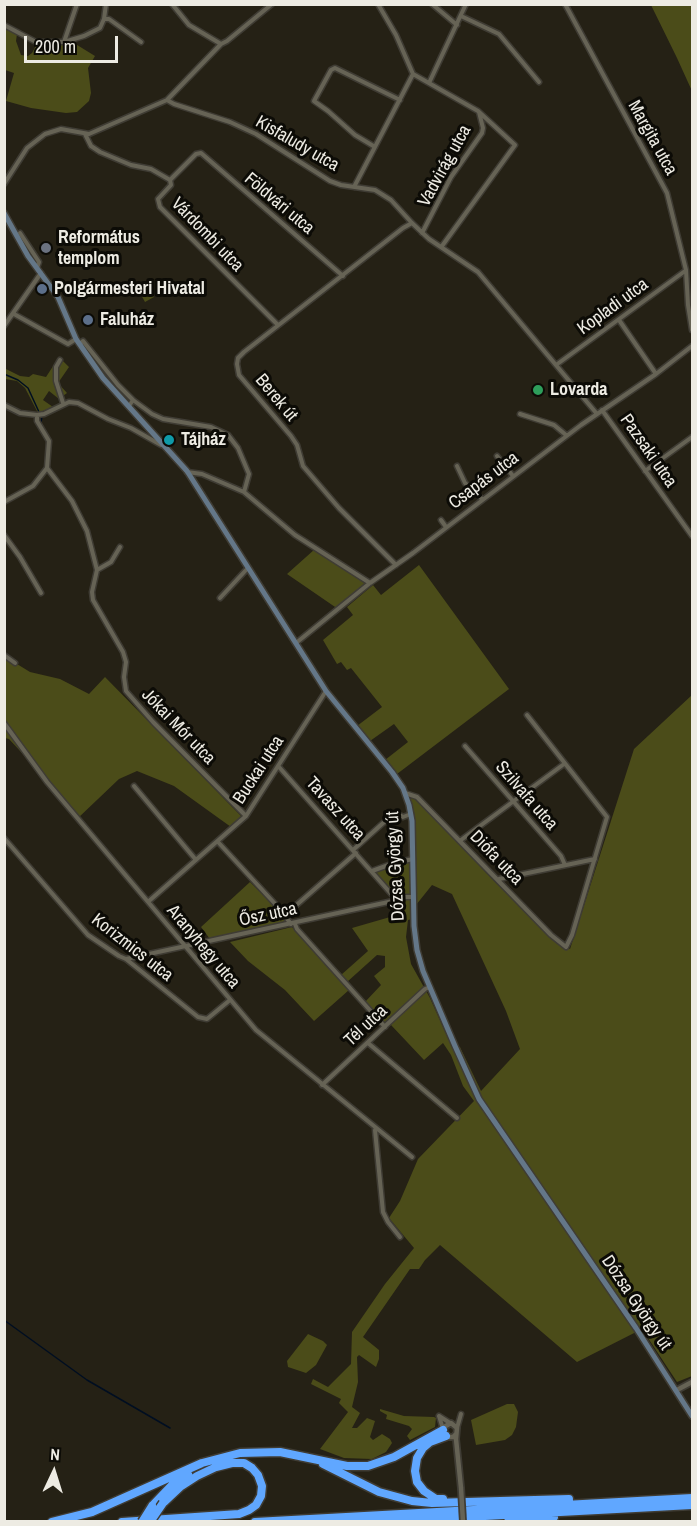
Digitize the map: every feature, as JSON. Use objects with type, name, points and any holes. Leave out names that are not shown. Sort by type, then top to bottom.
[{"type":"highway","points":[[52,1521],[92,1512],[202,1463],[240,1453],[261,1451],[298,1455],[347,1466],[368,1466],[394,1457],[445,1433]]},
{"type":"highway","points":[[445,1433],[421,1451],[415,1467],[417,1482],[428,1494],[436,1498],[473,1501]]},
{"type":"highway","points":[[298,1455],[327,1466],[375,1491],[403,1500],[432,1503],[648,1500]]},
{"type":"highway","points":[[142,1521],[152,1506],[180,1479],[214,1460]]},
{"type":"highway","points":[[122,1521],[244,1513],[259,1500],[262,1493],[261,1484],[255,1471],[248,1465],[239,1462],[224,1464],[189,1481],[163,1503],[150,1521]]},
{"type":"highway","points":[[255,1521],[693,1498]]},
{"type":"highway","points":[[372,1521],[693,1505]]},
{"type":"highway","points":[[508,1521],[621,1511],[640,1507]]},
{"type":"main road","name":"Dózsa György út","points":[[4,213],[18,239],[58,297],[78,341],[103,378],[187,471],[326,691],[392,772],[405,793],[411,814],[414,940],[430,987],[479,1099],[693,1416]]},
{"type":"street","points":[[64,42],[77,4]]},
{"type":"street","points":[[4,25],[36,42],[64,42],[100,28],[106,4]]},
{"type":"street","points":[[172,4],[189,25],[221,44]]},
{"type":"street","points":[[4,184],[27,148],[45,134],[61,129],[85,134],[167,100],[221,44],[272,4]]},
{"type":"street","points":[[378,4],[396,35],[413,74],[478,111],[515,145],[442,246]]},
{"type":"street","points":[[432,4],[457,25]]},
{"type":"street","points":[[429,83],[466,4]]},
{"type":"street","name":"Margita utca","points":[[565,4],[667,193],[686,270],[688,305],[693,330]]},
{"type":"street","points":[[461,16],[499,34],[539,82]]},
{"type":"street","points":[[104,19],[109,19],[141,42]]},
{"type":"street","points":[[375,147],[355,135],[314,101],[331,70],[336,69],[400,100]]},
{"type":"street","points":[[354,187],[413,74]]},
{"type":"street","name":"Kisfaludy utca","points":[[167,100],[230,122],[256,134],[330,181],[371,189],[395,203],[422,233],[478,272],[597,414]]},
{"type":"street","name":"Vadvirág utca","points":[[422,233],[451,177],[483,131],[478,111]]},
{"type":"street","name":"Várdombi utca","points":[[85,134],[91,146],[100,152],[131,165],[150,169],[170,180],[171,185],[158,198],[160,207],[278,326]]},
{"type":"street","name":"Földvári utca","points":[[170,180],[198,153],[343,276]]},
{"type":"street","name":"Berek út","points":[[396,565],[339,508],[303,466],[297,445],[291,436],[239,375],[237,368],[240,356],[412,223]]},
{"type":"street","name":"Dózsa György út","points":[[20,233],[39,262],[39,270]]},
{"type":"street","points":[[4,326],[14,314],[39,270]]},
{"type":"street","name":"Kopladi utca","points":[[555,365],[686,270]]},
{"type":"street","points":[[14,314],[69,344],[78,341]]},
{"type":"street","points":[[619,320],[656,374]]},
{"type":"street","name":"Dózsa György út","points":[[78,341],[83,341],[118,384],[152,414],[163,419],[211,427],[228,435],[238,448],[247,468],[249,480],[244,492]]},
{"type":"street","name":"Csapás utca","points":[[296,643],[370,583],[566,435],[693,346]]},
{"type":"street","points":[[60,360],[56,367],[56,381],[63,404]]},
{"type":"street","points":[[129,406],[134,400]]},
{"type":"street","points":[[4,405],[20,413],[37,415],[44,414],[63,404],[78,403],[165,446]]},
{"type":"street","points":[[591,417],[592,409]]},
{"type":"street","name":"Pazsaki utca","points":[[602,410],[693,536]]},
{"type":"street","points":[[520,414],[554,425],[566,435]]},
{"type":"street","points":[[4,502],[33,486],[48,468],[49,441],[37,421],[37,415]]},
{"type":"street","points":[[645,471],[693,437]]},
{"type":"street","points":[[497,456],[513,476]]},
{"type":"street","points":[[457,466],[465,483],[482,499]]},
{"type":"street","name":"Jókai Mór utca","points":[[48,468],[63,486],[84,524],[97,570],[92,592],[93,600],[123,652],[126,665],[124,683],[128,695],[246,816]]},
{"type":"street","points":[[187,471],[202,474],[244,492],[295,535],[370,583]]},
{"type":"street","points":[[441,520],[446,527]]},
{"type":"street","points":[[4,535],[41,593]]},
{"type":"street","points":[[97,570],[111,562],[120,547]]},
{"type":"street","points":[[220,598],[248,569]]},
{"type":"street","points":[[4,655],[15,663]]},
{"type":"street","name":"Buckai utca","points":[[149,902],[246,816],[326,691]]},
{"type":"street","points":[[499,879],[595,859],[607,817],[527,715]]},
{"type":"street","name":"Aranyhegy utca","points":[[4,723],[47,782],[264,1038],[412,1158]]},
{"type":"street","name":"Szilvafa utca","points":[[465,746],[561,856],[565,865]]},
{"type":"street","points":[[461,840],[564,764]]},
{"type":"street","name":"Tavasz utca","points":[[279,767],[394,897]]},
{"type":"street","points":[[134,786],[196,860]]},
{"type":"street","name":"Diófa utca","points":[[405,793],[417,797],[551,935],[566,946],[572,935],[595,859]]},
{"type":"street","points":[[285,915],[392,815],[398,814],[403,817],[411,814]]},
{"type":"street","name":"Korizmics utca","points":[[4,838],[88,935],[126,959],[200,1019],[207,1019],[230,1000]]},
{"type":"street","points":[[218,842],[385,1027]]},
{"type":"street","points":[[372,871],[413,859]]},
{"type":"street","name":"Ősz utca","points":[[126,959],[393,901],[394,897],[413,897]]},
{"type":"street","name":"Tél utca","points":[[322,1085],[425,989],[430,987]]},
{"type":"street","points":[[368,1043],[457,1118]]},
{"type":"street","points":[[375,1129],[383,1212],[400,1237]]},
{"type":"street","points":[[677,1390],[693,1382]]},
{"type":"street","points":[[445,1433],[450,1423],[461,1414],[457,1431],[463,1521]]},
{"type":"street","points":[[457,1431],[439,1416],[458,1459]]},
{"type":"street","points":[[445,1433],[453,1437],[457,1431]]},
{"type":"shaded area","points":[[651,5],[692,5],[692,91],[677,58]]},
{"type":"shaded area","points":[[4,26],[17,34],[16,41],[21,55],[28,56],[32,53],[38,42],[54,44],[69,40],[95,56],[88,68],[91,93],[89,101],[77,112],[66,113],[31,108],[6,101],[14,73],[5,70]]},
{"type":"shaded area","points":[[145,281],[154,297],[145,302],[136,286]]},
{"type":"shaded area","points":[[59,357],[69,367],[58,383],[67,393],[59,399],[49,391],[43,400],[53,407],[38,413],[25,388],[17,381],[5,379],[4,368],[20,376],[29,377],[33,374],[46,377]]},
{"type":"shaded area","points":[[315,549],[368,583],[338,609],[287,574]]},
{"type":"shaded area","points":[[419,565],[509,689],[397,774],[385,760],[408,742],[394,724],[370,741],[357,726],[382,707],[351,668],[347,670],[341,662],[337,664],[323,640],[353,615],[347,607],[373,585],[381,595]]},
{"type":"shaded area","points":[[4,656],[30,672],[60,679],[89,694],[105,677],[242,817],[231,827],[174,786],[137,771],[119,779],[77,819],[46,779],[9,739],[5,738]]},
{"type":"shaded area","points":[[692,695],[692,1376],[677,1382],[642,1329],[577,1362],[440,1245],[419,1269],[410,1269],[363,1337],[379,1350],[376,1367],[359,1355],[357,1357],[358,1382],[352,1407],[360,1413],[352,1428],[357,1428],[367,1418],[375,1421],[370,1437],[373,1440],[382,1434],[392,1443],[386,1452],[372,1459],[344,1458],[320,1449],[348,1412],[339,1403],[341,1399],[311,1384],[313,1379],[328,1387],[351,1364],[352,1332],[385,1284],[414,1248],[389,1218],[400,1201],[418,1159],[474,1101],[463,1086],[451,1055],[443,1043],[424,1060],[391,1025],[382,1023],[365,1002],[381,985],[374,976],[385,967],[385,956],[377,955],[347,982],[341,975],[368,951],[352,928],[397,915],[397,908],[403,900],[410,899],[412,919],[408,920],[406,937],[411,964],[448,1038],[455,1049],[460,1047],[481,1091],[520,1049],[506,1011],[452,894],[432,885],[416,905],[415,838],[410,797],[416,799],[496,883],[551,935],[570,949],[634,749]]},
{"type":"shaded area","points":[[410,861],[411,893],[407,896],[391,892],[375,872]]},
{"type":"shaded area","points":[[250,882],[287,921],[210,939],[201,927]]},
{"type":"shaded area","points":[[292,927],[349,990],[314,1021],[285,990],[248,961],[230,942]]},
{"type":"shaded area","points":[[308,1334],[327,1345],[316,1365],[306,1373],[288,1367],[287,1361]]},
{"type":"shaded area","points":[[507,1404],[514,1404],[518,1412],[516,1427],[512,1435],[505,1440],[476,1445],[471,1420]]},
{"type":"shaded area","points":[[380,1409],[404,1416],[434,1417],[436,1418],[435,1427],[410,1440],[407,1436],[412,1429],[386,1419],[387,1415]]},
{"type":"waterway","points":[[4,374],[18,380],[28,388],[39,412]]},
{"type":"waterway","points":[[41,422],[42,416]]},
{"type":"waterway","points":[[4,1320],[87,1380],[170,1428]]},
{"type":"place","name":"Református templom","points":[[46,248]]},
{"type":"place","name":"Polgármesteri Hivatal","points":[[42,289]]},
{"type":"place","name":"Faluház","points":[[88,320]]},
{"type":"place","name":"Lovarda","points":[[538,390]]},
{"type":"place","name":"Tájház","points":[[169,440]]}]
